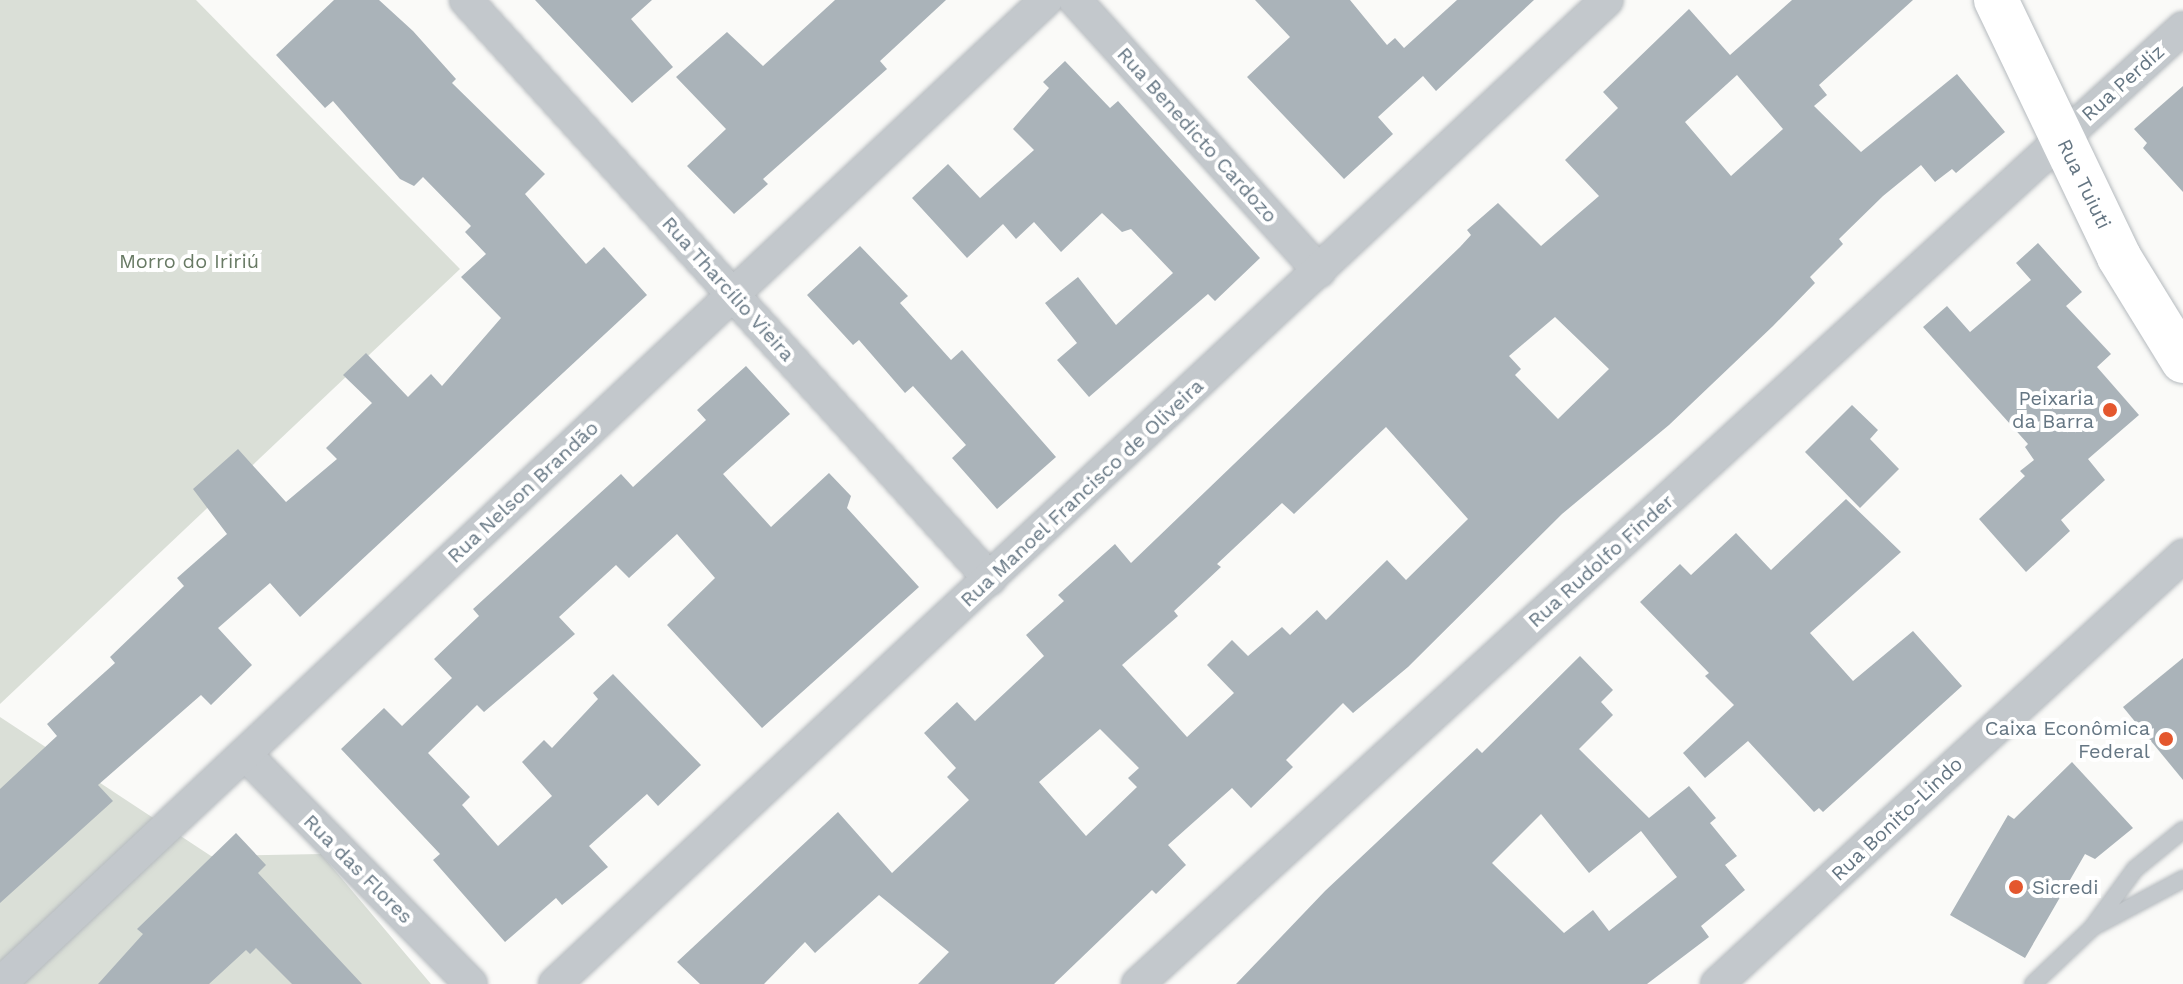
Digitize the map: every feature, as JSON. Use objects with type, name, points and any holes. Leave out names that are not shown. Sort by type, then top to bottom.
[{"type":"main road","name":"Rua Tuiuti","points":[[1996,0],[2119,257],[2183,361]]},
{"type":"street","name":"Rua Tharcílio Vieira","points":[[466,0],[990,579]]},
{"type":"street","name":"Rua Nelson Brandão","points":[[0,984],[1046,0]]},
{"type":"street","name":"Rua Benedicto Cardozo","points":[[1075,0],[1319,271]]},
{"type":"street","name":"Rua Manoel Francisco de Oliveira","points":[[555,984],[1607,0]]},
{"type":"street","name":"Rua Perdiz","points":[[2063,139],[2183,28]]},
{"type":"street","name":"Rua Rudolfo Finder","points":[[1138,984],[2063,139]]},
{"type":"street","name":"Rua Bonito-Lindo","points":[[1717,984],[2183,556]]},
{"type":"street","name":"Rua das Flores","points":[[245,754],[471,984]]},
{"type":"lane","points":[[2033,984],[2092,928],[2135,869],[2183,830]]},
{"type":"lane","points":[[2092,928],[2183,879]]},
{"type":"green space","name":"Morro do Iririú","points":[[0,0],[196,0],[460,269],[0,704]]},
{"type":"green space","points":[[0,717],[211,856],[321,854],[431,984],[0,984]]},
{"type":"building","points":[[334,0],[379,0],[413,31],[456,79],[452,83],[545,174],[525,194],[586,264],[604,247],[647,295],[300,617],[270,583],[218,628],[252,665],[211,705],[201,695],[98,785],[113,801],[0,903],[0,789],[57,736],[47,724],[115,663],[110,657],[184,586],[177,578],[227,534],[193,489],[238,449],[286,502],[337,459],[326,448],[372,403],[343,375],[366,353],[408,397],[431,374],[442,386],[501,318],[461,277],[486,254],[465,232],[471,226],[423,177],[414,186],[400,179],[333,101],[325,108],[276,55]]},
{"type":"building","points":[[535,0],[652,0],[631,19],[673,67],[632,103]]},
{"type":"building","points":[[835,0],[946,0],[880,61],[887,69],[763,179],[768,184],[734,214],[687,166],[726,129],[676,77],[727,32],[763,66]]},
{"type":"building","points":[[1255,0],[1350,0],[1387,45],[1395,38],[1404,48],[1457,0],[1534,0],[1436,91],[1423,76],[1378,117],[1393,134],[1344,179],[1247,77],[1290,37]]},
{"type":"building","points":[[1792,0],[1913,0],[1819,85],[1827,95],[1814,106],[1861,152],[1957,74],[2005,132],[1956,173],[1952,169],[1935,182],[1921,165],[1883,196],[1839,239],[1843,244],[1810,277],[1815,283],[1773,326],[1669,425],[1562,514],[1408,667],[1353,713],[1343,703],[1286,760],[1293,767],[1251,808],[1232,788],[1168,845],[1186,865],[1156,894],[1152,890],[1054,984],[918,984],[949,952],[879,895],[815,953],[805,942],[764,984],[700,984],[677,962],[838,812],[892,873],[969,800],[947,777],[956,768],[924,733],[957,702],[975,721],[1044,656],[1026,635],[1064,601],[1058,595],[1115,544],[1131,563],[1460,247],[1471,235],[1467,230],[1498,203],[1541,246],[1599,196],[1565,160],[1618,108],[1603,92],[1689,9],[1730,55]],"holes":[[[1737,75],[1783,129],[1731,176],[1685,122]],[[1555,317],[1609,369],[1558,419],[1515,375],[1521,369],[1509,356]],[[1386,427],[1468,519],[1406,580],[1387,560],[1326,620],[1317,610],[1290,635],[1282,627],[1248,656],[1232,640],[1207,665],[1234,693],[1187,737],[1122,665],[1178,616],[1174,611],[1221,567],[1217,564],[1282,503],[1294,514]],[[1100,729],[1139,768],[1128,778],[1137,787],[1086,836],[1039,782]]]},
{"type":"building","points":[[1065,61],[1110,108],[1118,101],[1260,258],[1215,301],[1208,294],[1089,397],[1057,360],[1077,343],[1045,303],[1078,277],[1116,325],[1173,273],[1131,229],[1122,232],[1102,213],[1061,252],[1034,222],[1016,239],[1003,224],[967,258],[912,198],[948,164],[980,198],[1034,150],[1013,129],[1049,88],[1043,82]]},
{"type":"building","points":[[2183,86],[2183,192],[2143,148],[2147,143],[2134,129]]},
{"type":"building","points":[[2038,243],[2082,292],[2066,306],[2111,354],[2097,367],[2139,415],[2088,459],[2105,480],[2061,520],[2070,531],[2026,572],[1979,519],[2025,476],[2020,471],[2034,460],[2025,447],[2028,444],[1923,327],[1947,306],[1970,332],[2031,280],[2016,263]]},
{"type":"building","points":[[860,246],[908,296],[900,303],[951,360],[962,350],[1056,457],[997,509],[952,458],[966,445],[913,386],[905,393],[859,340],[853,345],[807,295]]},
{"type":"building","points":[[746,366],[790,414],[723,474],[771,527],[829,473],[851,496],[847,508],[919,587],[762,728],[667,625],[715,578],[677,534],[629,578],[616,565],[559,617],[575,634],[484,712],[477,705],[428,753],[470,797],[462,805],[498,846],[552,796],[522,762],[544,740],[552,748],[598,699],[593,693],[613,674],[701,765],[658,806],[647,794],[589,846],[608,867],[562,905],[556,898],[505,942],[433,860],[440,854],[341,749],[384,708],[402,726],[452,678],[434,659],[479,616],[473,609],[621,474],[633,487],[706,420],[697,410]]},
{"type":"building","points":[[1852,405],[1878,430],[1870,439],[1899,469],[1860,508],[1805,452]]},
{"type":"building","points":[[1846,499],[1901,552],[1810,633],[1853,681],[1913,631],[1962,686],[1823,812],[1819,808],[1814,812],[1748,741],[1705,778],[1683,753],[1734,705],[1705,676],[1709,673],[1640,602],[1680,564],[1691,575],[1736,533],[1771,570]]},
{"type":"building","points":[[1580,656],[1613,690],[1601,702],[1613,715],[1579,749],[1649,818],[1689,786],[1716,818],[1710,823],[1737,856],[1725,865],[1745,890],[1701,926],[1709,937],[1647,984],[1236,984],[1325,891],[1477,748],[1482,753]],"holes":[[[1541,814],[1589,873],[1641,831],[1677,877],[1609,931],[1593,910],[1564,933],[1492,863]]]},
{"type":"building","name":"Caixa Econômica Federal","points":[[2183,658],[2183,780],[2123,707]]},
{"type":"building","name":"Sicredi","points":[[2072,762],[2133,828],[2095,859],[2085,854],[2025,958],[1950,915],[2008,815],[2014,819]]},
{"type":"building","points":[[236,833],[266,865],[258,873],[362,984],[292,984],[256,948],[250,954],[246,950],[209,984],[98,984],[143,934],[137,929]]},
{"type":"place","name":"Peixaria da Barra","points":[[2110,410]]},
{"type":"place","name":"Caixa Econômica Federal","points":[[2166,739]]},
{"type":"place","name":"Sicredi","points":[[2016,887]]}]
